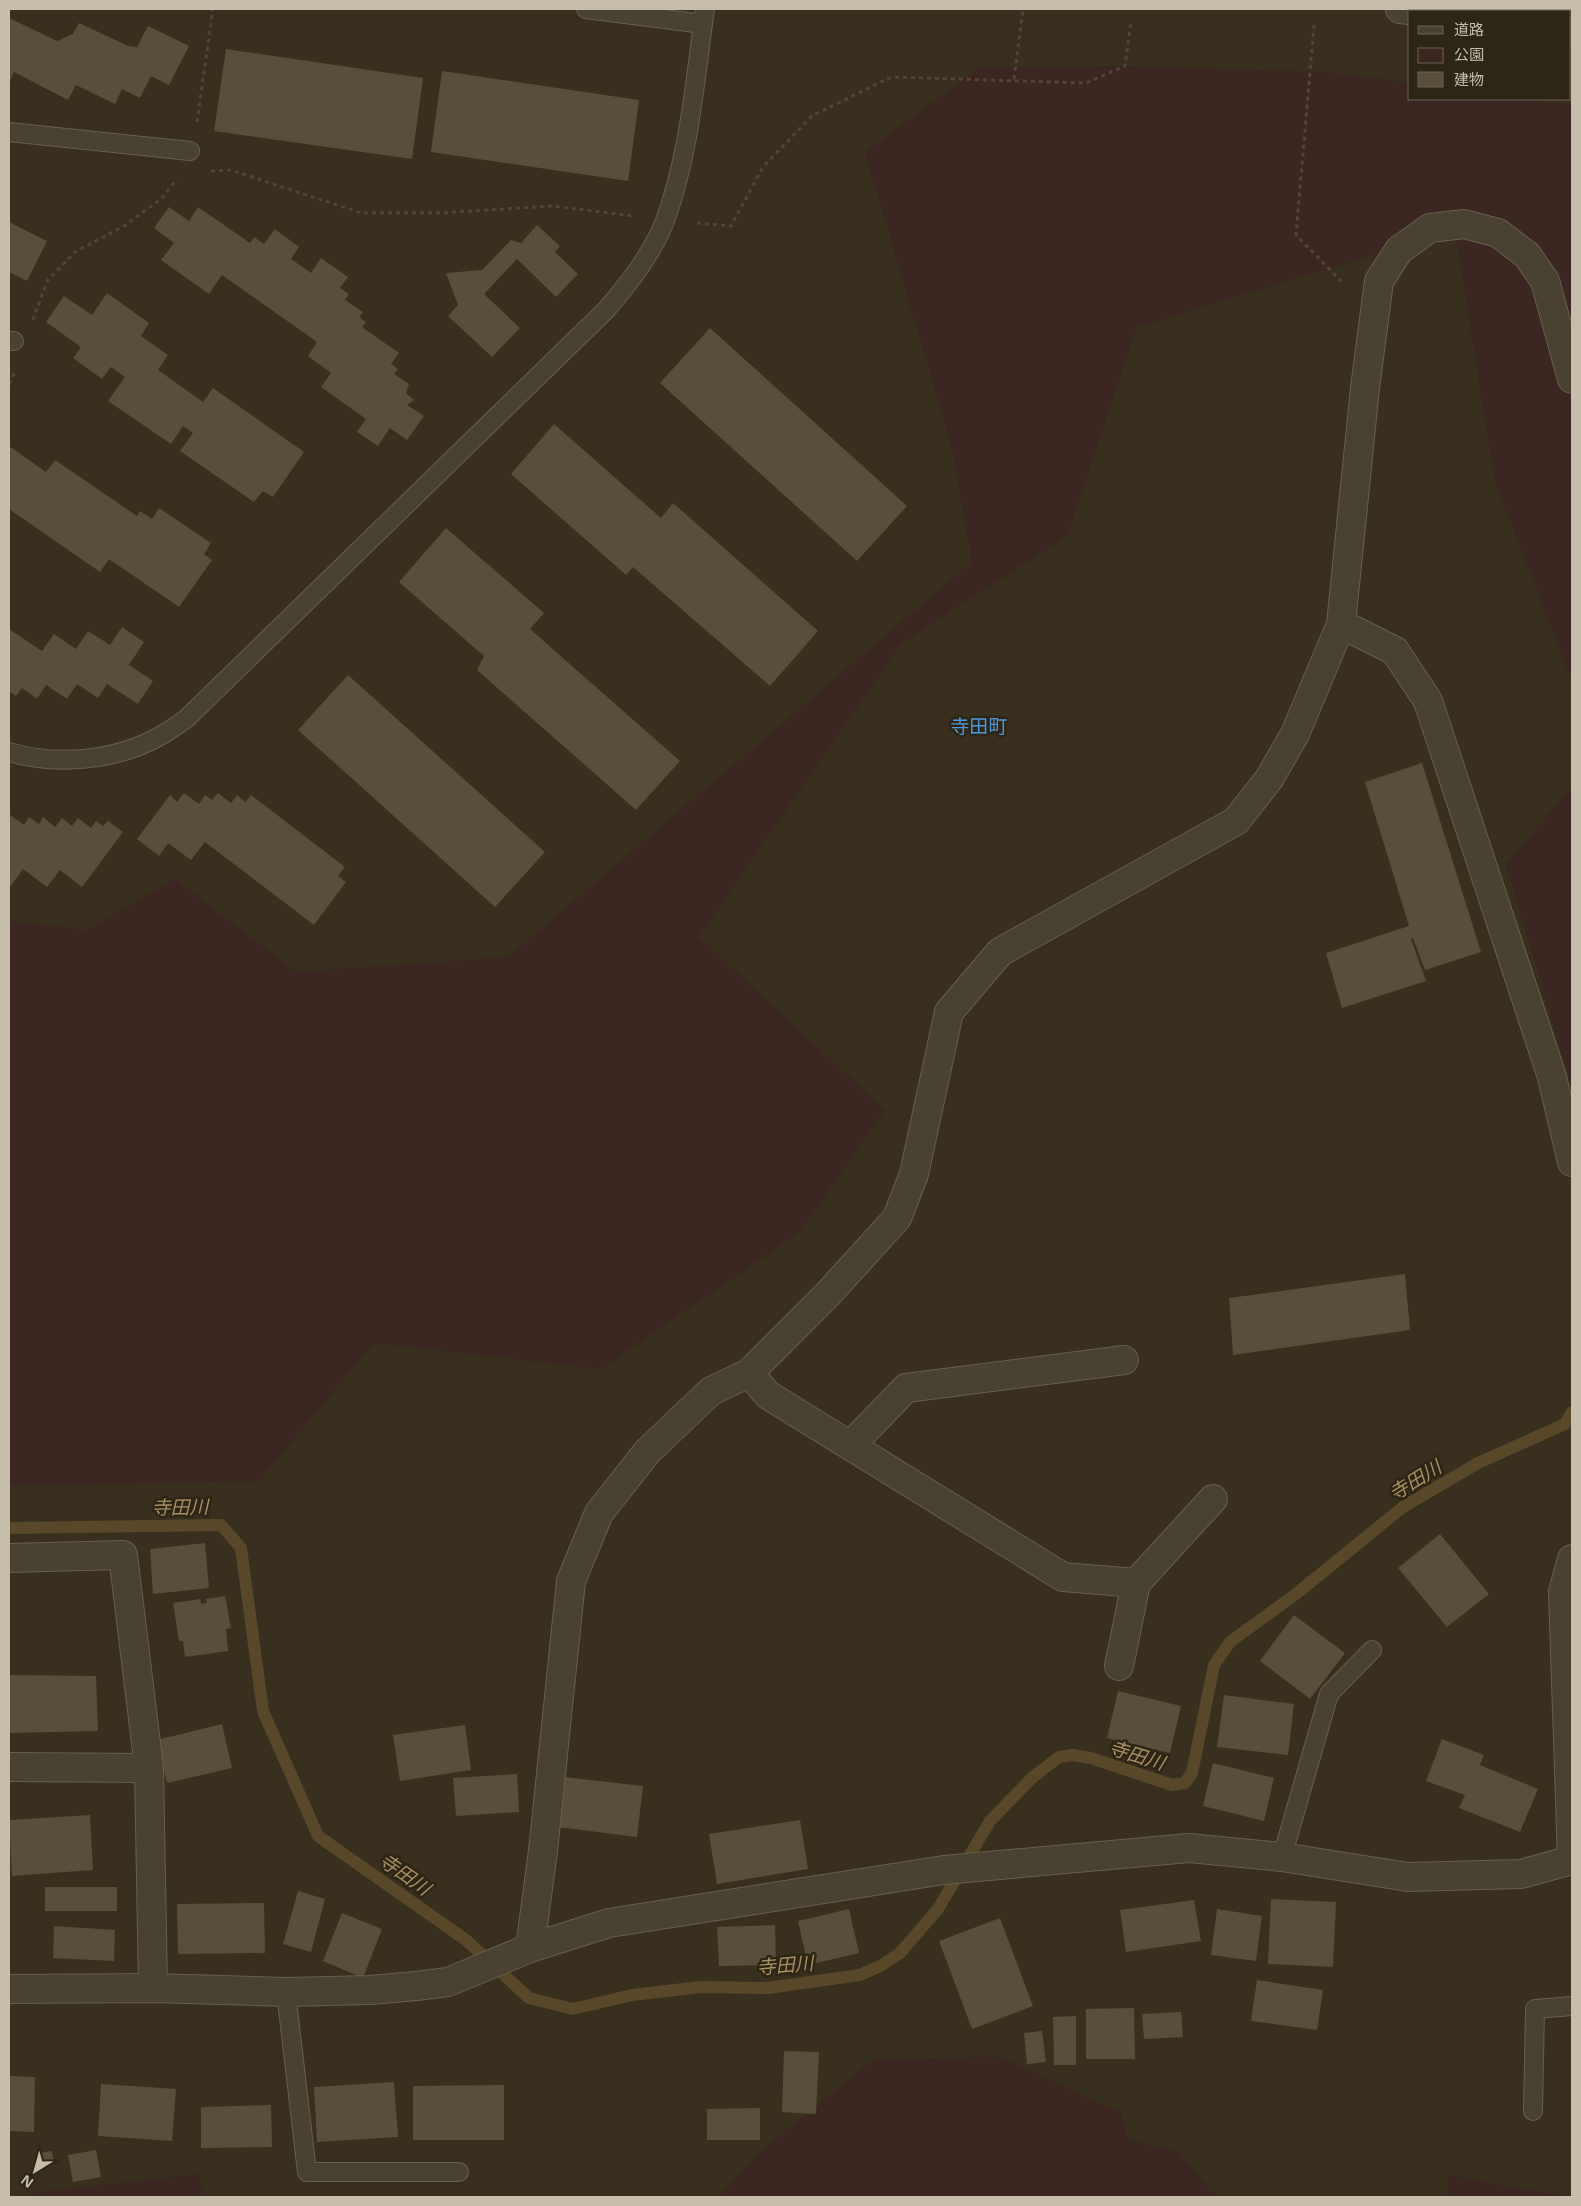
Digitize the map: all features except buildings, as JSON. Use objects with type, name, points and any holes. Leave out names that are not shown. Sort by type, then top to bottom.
[{"type":"street","points":[[530,1948],[543,1851],[571,1581],[598,1513],[647,1452],[711,1391],[749,1373],[827,1295],[897,1218],[914,1174],[950,1012],[1000,952],[1236,821],[1269,779],[1295,734],[1341,624],[1365,388],[1379,281],[1399,250],[1430,228],[1464,224],[1498,233],[1527,256],[1545,281],[1572,379]]},
{"type":"street","points":[[1341,624],[1394,651],[1428,701],[1552,1077],[1572,1162]]},
{"type":"street","points":[[850,1446],[906,1388],[1124,1360]]},
{"type":"street","points":[[749,1373],[768,1395],[1063,1577],[1136,1583]]},
{"type":"street","points":[[1119,1666],[1136,1583],[1213,1499]]},
{"type":"street","points":[[9,1558],[123,1555],[149,1768],[153,1988]]},
{"type":"street","points":[[9,1989],[153,1988],[286,1992],[370,1990],[416,1986],[448,1982],[530,1948],[610,1923],[949,1869],[1189,1848],[1282,1857],[1408,1877],[1521,1874],[1572,1860],[1563,1592],[1572,1559]]},
{"type":"street","points":[[9,1767],[149,1768]]},
{"type":"lane","points":[[9,752],[27,757],[82,760],[123,751],[159,737],[186,719],[606,310],[635,274],[666,219],[686,147],[704,16],[586,9]]},
{"type":"lane","points":[[9,132],[190,151]]},
{"type":"lane","points":[[1282,1857],[1329,1694],[1372,1650]]},
{"type":"lane","points":[[286,1992],[307,2172],[459,2172]]},
{"type":"lane","points":[[1533,2111],[1535,2009],[1572,2006]]},
{"type":"path","points":[[33,322],[47,281],[75,252],[124,226],[160,199],[182,173],[194,137],[213,9]]},
{"type":"path","points":[[1014,79],[1023,9]]},
{"type":"path","points":[[693,222],[731,226],[763,168],[812,116],[891,77],[1014,79],[1086,83],[1125,66],[1131,21]]},
{"type":"path","points":[[1314,26],[1296,235],[1375,316]]},
{"type":"path","points":[[182,173],[231,170],[361,213],[441,213],[552,206],[640,217]]},
{"type":"path","points":[[9,384],[17,369]]},
{"type":"green space","points":[[1125,66],[1326,72],[1408,83],[1408,100],[1534,100],[1572,105],[1572,681],[1495,482],[1455,230],[1137,327],[1068,535],[900,645],[699,937],[885,1110],[800,1232],[601,1369],[374,1343],[259,1481],[9,1486],[9,921],[87,930],[175,879],[296,972],[508,957],[972,562],[952,448],[865,152],[981,67]]},
{"type":"green space","points":[[1572,786],[1572,1088],[1506,865]]},
{"type":"green space","points":[[1001,2057],[1121,2113],[1128,2139],[1180,2153],[1209,2189],[1218,2197],[719,2197],[759,2153],[874,2059]]},
{"type":"green space","points":[[199,2174],[202,2197],[34,2197],[40,2192]]},
{"type":"green space","points":[[1447,2175],[1569,2197],[1448,2197]]},
{"type":"waterway","name":"寺田川","points":[[9,1528],[221,1525],[241,1548],[263,1711],[318,1836],[466,1940],[529,1998],[573,2009],[632,1995],[701,1987],[768,1988],[860,1975],[882,1965],[900,1953],[938,1909],[990,1821],[1033,1777],[1059,1757],[1073,1755],[1091,1758],[1172,1785],[1185,1783],[1192,1773],[1214,1665],[1230,1642],[1296,1594],[1403,1507],[1478,1463],[1565,1424],[1572,1412]]},
{"type":"district","name":"寺田町","points":[[979,726]]}]
